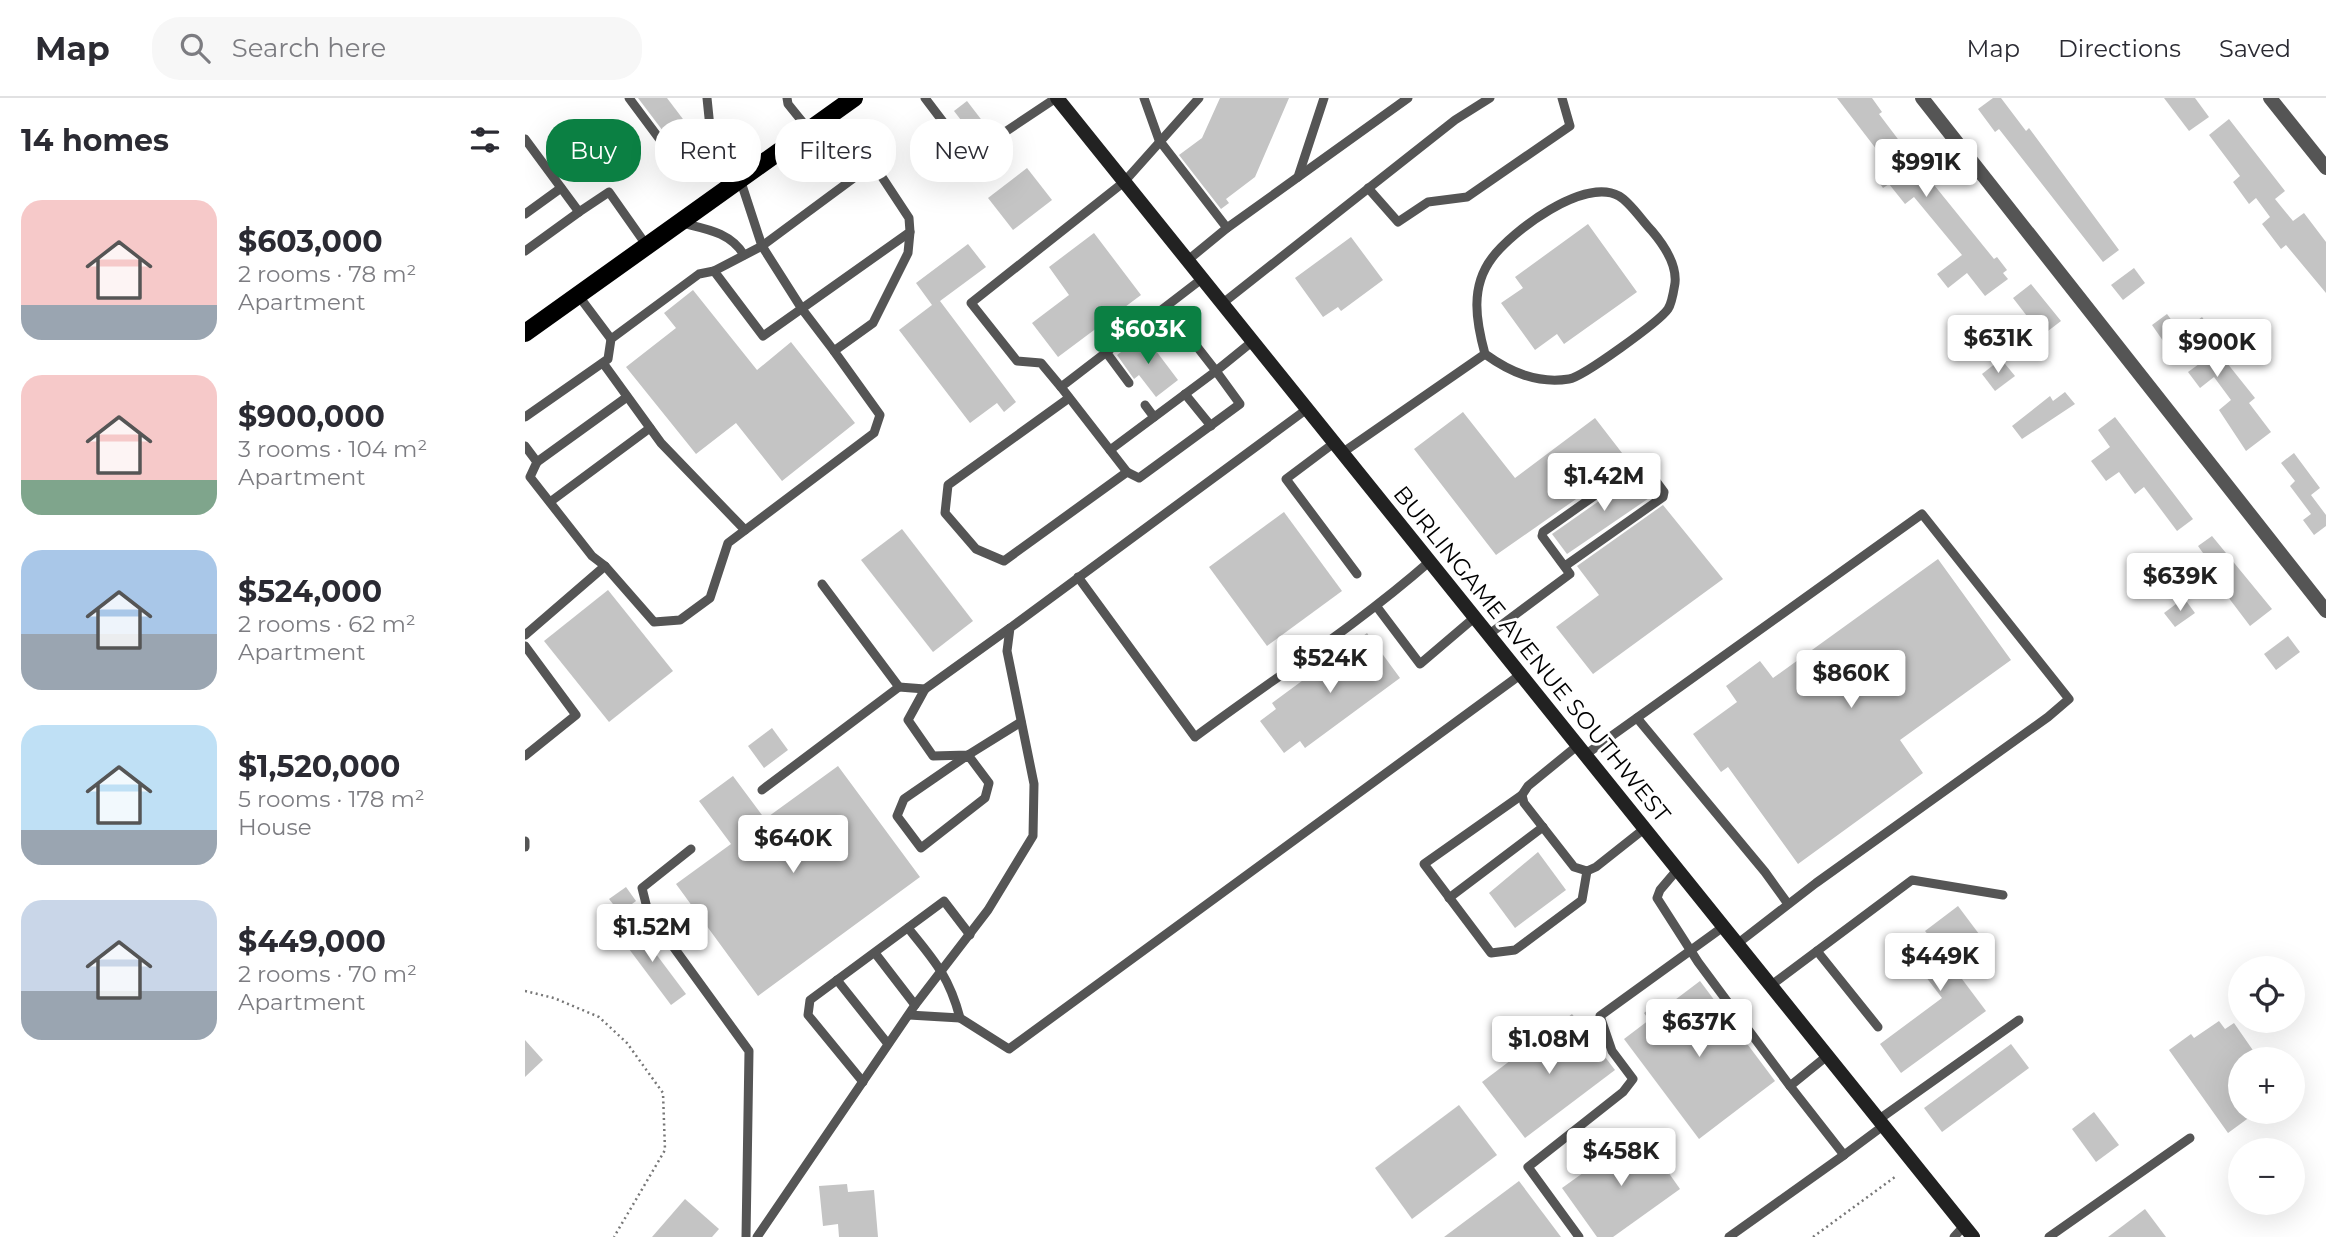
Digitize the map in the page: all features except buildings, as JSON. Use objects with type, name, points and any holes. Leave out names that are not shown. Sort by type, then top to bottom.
[{"type":"main road","points":[[824,119],[854,98]]},
{"type":"main road","points":[[525,333],[736,182]]},
{"type":"street","name":"BURLINGAME AVENUE SOUTHWEST","points":[[1056,98],[1881,1123],[1964,1233]]},
{"type":"street","points":[[1922,98],[2326,611]]},
{"type":"street","points":[[2270,98],[2326,168]]},
{"type":"lane","points":[[629,98],[655,133]]},
{"type":"lane","points":[[707,98],[709,119]]},
{"type":"lane","points":[[787,98],[788,104],[800,119]]},
{"type":"lane","points":[[925,98],[969,156],[1056,98]]},
{"type":"lane","points":[[1166,307],[1240,404],[1139,478],[1127,472],[1041,363],[1017,360],[971,303],[1123,182],[1199,98]]},
{"type":"lane","points":[[1298,177],[1324,98]]},
{"type":"lane","points":[[1188,260],[1227,228],[1408,98]]},
{"type":"lane","points":[[1223,303],[1455,120],[1490,98]]},
{"type":"lane","points":[[1368,188],[1398,222],[1428,202],[1467,197],[1570,126],[1562,98]]},
{"type":"lane","points":[[1147,99],[1159,140],[1227,228]]},
{"type":"lane","points":[[525,139],[579,212]]},
{"type":"lane","points":[[525,417],[608,359],[611,339],[699,274],[714,271],[762,246],[862,173],[880,174],[909,218],[908,253],[873,323],[834,351]]},
{"type":"lane","points":[[627,397],[537,462],[530,477],[592,556],[605,566],[654,622],[680,620],[710,598],[728,543],[873,433],[880,415],[802,309],[762,246],[740,182]]},
{"type":"lane","points":[[525,214],[561,188]]},
{"type":"lane","points":[[525,251],[609,192],[647,246]]},
{"type":"lane","points":[[1594,192],[1619,196],[1663,243],[1676,281],[1668,309],[1600,361],[1571,379],[1541,380],[1510,371],[1485,354],[1478,328],[1475,300],[1484,268],[1502,244],[1533,219],[1566,202],[1594,192]]},
{"type":"lane","points":[[680,222],[721,233],[739,247],[744,255]]},
{"type":"lane","points":[[714,271],[763,336],[910,232]]},
{"type":"lane","points":[[1061,387],[1203,278]]},
{"type":"lane","points":[[578,295],[611,339]]},
{"type":"lane","points":[[1110,450],[1253,341]]},
{"type":"lane","points":[[1106,352],[1129,383]]},
{"type":"lane","points":[[1357,574],[1286,479],[1485,354]]},
{"type":"lane","points":[[603,363],[661,443],[745,530]]},
{"type":"lane","points":[[1185,394],[1211,426]]},
{"type":"lane","points":[[1069,398],[949,485],[945,513],[976,549],[1005,561],[1127,472]]},
{"type":"lane","points":[[1145,405],[1154,417]]},
{"type":"lane","points":[[968,755],[933,756],[908,720],[925,689],[1307,409]]},
{"type":"lane","points":[[550,502],[650,428]]},
{"type":"lane","points":[[525,446],[537,462]]},
{"type":"lane","points":[[1488,635],[1569,575],[1542,536],[1543,532],[1638,465],[1644,465],[1664,492],[1663,497],[1565,566]]},
{"type":"lane","points":[[1644,829],[1587,871],[1582,900],[1515,950],[1491,953],[1424,864],[1522,795],[1528,786],[1637,718],[1922,514],[2069,699],[2048,718],[1788,904],[1737,944]]},
{"type":"lane","points":[[1078,577],[1195,737],[1377,607],[1429,562]]},
{"type":"lane","points":[[525,635],[605,566]]},
{"type":"lane","points":[[823,584],[899,687]]},
{"type":"lane","points":[[1377,607],[1420,664],[1475,618]]},
{"type":"lane","points":[[757,1237],[915,1005],[970,935],[1033,836],[1034,783],[1007,651],[1010,628]]},
{"type":"lane","points":[[525,646],[576,715],[525,756]]},
{"type":"lane","points":[[909,1015],[960,1018],[1009,1049],[1520,675]]},
{"type":"lane","points":[[762,790],[899,687],[925,689]]},
{"type":"lane","points":[[1637,718],[1788,904]]},
{"type":"lane","points":[[968,755],[989,783],[985,798],[921,848],[897,816],[904,799],[968,755],[1021,722]]},
{"type":"lane","points":[[1522,795],[1524,803],[1574,867],[1587,871]]},
{"type":"lane","points":[[1449,898],[1543,827]]},
{"type":"lane","points":[[525,841],[525,847]]},
{"type":"lane","points":[[691,849],[642,888],[648,912],[749,1051],[746,1237]]},
{"type":"lane","points":[[1677,870],[1660,890],[1657,898],[1698,962],[1844,1154]]},
{"type":"lane","points":[[1770,986],[1912,880],[2003,895]]},
{"type":"lane","points":[[863,1082],[808,1014],[810,1000],[944,901],[970,935]]},
{"type":"lane","points":[[1579,1237],[1528,1167],[1623,1092],[1633,1079],[1607,1040],[1600,1016],[1723,927]]},
{"type":"lane","points":[[908,928],[943,971],[954,994],[960,1018]]},
{"type":"lane","points":[[1817,951],[1878,1027]]},
{"type":"lane","points":[[874,953],[915,1005]]},
{"type":"lane","points":[[837,980],[888,1044]]},
{"type":"lane","points":[[1729,1237],[1844,1154],[2018,1020]]},
{"type":"lane","points":[[1790,1086],[1827,1056]]},
{"type":"lane","points":[[2049,1237],[2190,1138]]},
{"type":"path","points":[[525,991],[554,998],[599,1017],[628,1043],[663,1093],[665,1150],[614,1237]]},
{"type":"path","points":[[1813,1237],[1895,1177]]}]
